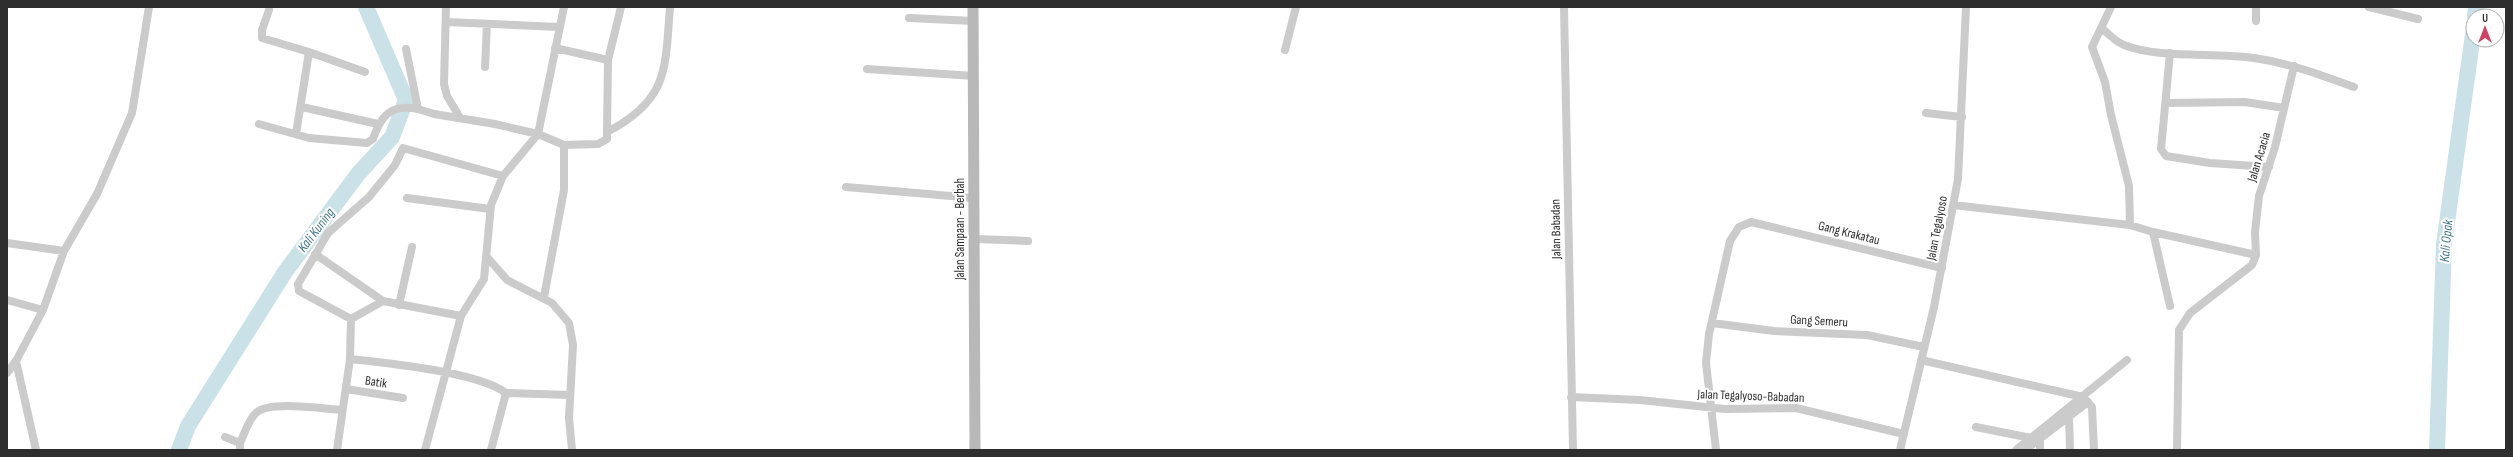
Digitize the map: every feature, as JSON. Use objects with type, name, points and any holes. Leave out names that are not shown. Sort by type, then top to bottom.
[{"type":"main road","name":"Jalan Sampaan - Berbah","points":[[973,7],[974,198],[976,238],[975,450]]},
{"type":"street","points":[[7,373],[16,361],[43,310],[64,251],[97,194],[132,112],[149,7]]},
{"type":"street","points":[[446,7],[445,90],[459,116]]},
{"type":"street","points":[[425,450],[444,373],[461,316],[479,290],[484,279],[490,209],[503,176],[538,134],[564,7]]},
{"type":"street","points":[[259,124],[309,138],[367,143],[373,139],[378,124],[388,112],[398,108],[416,108],[441,115],[459,116],[538,134],[564,145],[598,144],[607,139],[608,60],[620,7]]},
{"type":"street","points":[[607,132],[639,112],[658,88],[665,68],[670,7]]},
{"type":"street","points":[[1285,50],[1296,7]]},
{"type":"street","name":"Jalan Babadan","points":[[1564,7],[1573,450]]},
{"type":"street","name":"Jalan Tegalyoso","points":[[1900,450],[1942,268],[1958,179],[1966,7]]},
{"type":"street","points":[[2111,7],[2092,47],[2105,82],[2111,115],[2129,186],[2130,225]]},
{"type":"street","points":[[2256,7],[2256,21]]},
{"type":"street","points":[[2369,7],[2418,19]]},
{"type":"street","points":[[269,10],[262,30],[262,38],[309,52],[365,72]]},
{"type":"street","points":[[909,18],[973,21]]},
{"type":"street","points":[[446,22],[559,27]]},
{"type":"street","points":[[485,67],[487,24]]},
{"type":"street","points":[[2102,28],[2122,44],[2143,51],[2253,57],[2294,66],[2354,87]]},
{"type":"street","points":[[555,48],[608,60]]},
{"type":"street","points":[[406,49],[416,108]]},
{"type":"street","points":[[296,134],[302,107],[309,52]]},
{"type":"street","points":[[2170,53],[2161,149],[2166,156],[2213,164],[2269,167]]},
{"type":"street","name":"Jalan Acacia","points":[[2256,255],[2255,232],[2259,196],[2269,167],[2294,66]]},
{"type":"street","points":[[867,69],[974,76]]},
{"type":"street","points":[[2166,103],[2245,102],[2284,108]]},
{"type":"street","points":[[302,107],[378,124]]},
{"type":"street","points":[[1926,112],[1962,117]]},
{"type":"street","points":[[544,297],[564,190],[564,145]]},
{"type":"street","points":[[351,319],[300,291],[298,284],[314,254],[328,233],[369,196],[388,174],[404,148],[503,176]]},
{"type":"street","points":[[846,187],[974,198]]},
{"type":"street","points":[[407,198],[490,209]]},
{"type":"street","points":[[1953,205],[2130,225],[2152,232],[2256,255],[2252,265],[2246,271],[2190,313],[2179,330],[2177,450]]},
{"type":"street","name":"Gang Krakatau","points":[[1712,323],[1730,241],[1739,227],[1751,222],[1942,268]]},
{"type":"street","points":[[2152,232],[2170,306]]},
{"type":"street","points":[[976,238],[1028,241]]},
{"type":"street","points":[[7,243],[64,251]]},
{"type":"street","points":[[399,305],[412,247]]},
{"type":"street","points":[[314,254],[383,301],[461,316]]},
{"type":"street","points":[[487,257],[507,280],[552,302],[569,323],[573,356],[569,418],[572,450]]},
{"type":"street","points":[[7,300],[43,310]]},
{"type":"street","points":[[351,319],[383,301]]},
{"type":"street","points":[[337,450],[341,410],[346,389],[350,359],[351,319]]},
{"type":"street","points":[[1712,323],[1706,363],[1709,408],[1716,450]]},
{"type":"street","name":"Gang Semeru","points":[[1712,323],[1774,331],[1867,335],[1924,347]]},
{"type":"street","points":[[350,359],[444,373],[476,380],[498,387],[506,393],[570,395]]},
{"type":"street","points":[[1921,360],[2086,399]]},
{"type":"street","points":[[2025,450],[2069,417],[2127,360]]},
{"type":"street","points":[[16,361],[36,450]]},
{"type":"street","name":"Batik","points":[[346,389],[403,398]]},
{"type":"street","points":[[491,450],[506,393]]},
{"type":"street","name":"Jalan Tegalyoso-Babadan","points":[[1571,397],[1640,400],[1709,408],[1796,408],[1904,434]]},
{"type":"street","points":[[2016,450],[2086,399]]},
{"type":"street","points":[[2086,399],[2093,414],[2094,450]]},
{"type":"street","points":[[225,437],[240,447],[252,418],[257,412],[264,408],[296,407],[341,410]]},
{"type":"street","points":[[2069,417],[2070,450]]},
{"type":"street","points":[[1976,427],[2031,438]]},
{"type":"street","points":[[2040,438],[2040,450]]},
{"type":"waterway","name":"Kali Kuning","points":[[179,450],[188,426],[285,272],[358,174],[392,137],[406,100],[366,7]]},
{"type":"waterway","name":"Kali Opak","points":[[2437,450],[2444,244],[2471,48]]}]
